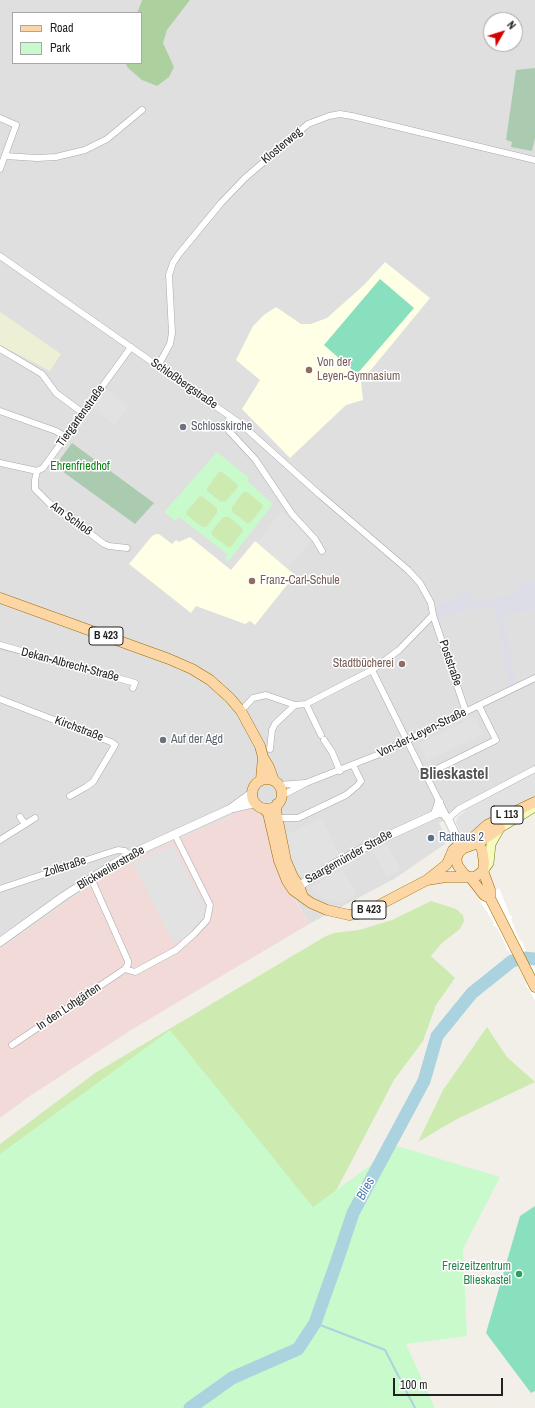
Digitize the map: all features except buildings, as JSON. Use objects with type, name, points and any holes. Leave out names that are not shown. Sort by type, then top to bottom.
[{"type":"main road","name":"B 423","points":[[0,598],[169,659],[192,669],[210,680],[241,711],[260,746],[263,757],[276,783],[279,800]]},
{"type":"main road","name":"B 423","points":[[253,798],[255,786],[261,780],[263,757]]},
{"type":"main road","points":[[261,780],[270,780],[276,783]]},
{"type":"main road","points":[[253,798],[264,808],[269,809],[279,800]]},
{"type":"main road","name":"Saargemünder Straße","points":[[279,800],[276,812],[277,818],[286,861],[296,888]]},
{"type":"main road","name":"L 113","points":[[468,845],[491,823],[535,802]]},
{"type":"main road","name":"L 113","points":[[468,845],[535,807]]},
{"type":"main road","name":"Saargemünder Straße","points":[[264,808],[268,813],[279,861],[287,881],[296,888]]},
{"type":"main road","name":"L 113","points":[[483,871],[489,863],[489,853],[492,842],[500,828]]},
{"type":"main road","name":"B 423","points":[[296,888],[303,897],[311,903],[327,910],[349,915],[364,913],[427,880],[446,865],[453,850],[468,845]]},
{"type":"main road","points":[[490,898],[484,895],[469,877],[460,870],[456,862],[457,855],[468,845],[477,849],[482,854],[484,862],[483,871],[490,890],[490,898],[535,986]]},
{"type":"main road","name":"B 423","points":[[427,880],[446,877],[475,877],[483,871]]},
{"type":"street","points":[[5,156],[37,158],[56,157],[85,150],[107,139],[142,110]]},
{"type":"street","name":"Klosterweg","points":[[158,366],[170,344],[172,333],[169,275],[173,263],[221,203],[245,178],[308,124],[329,116],[340,114],[535,160]]},
{"type":"street","points":[[0,118],[16,125],[0,169]]},
{"type":"street","name":"Schloßbergstraße","points":[[0,256],[241,424],[319,494],[408,570],[420,583],[431,603],[433,614]]},
{"type":"street","name":"Tiergartenstraße","points":[[37,471],[42,468],[66,437],[131,347]]},
{"type":"street","points":[[0,349],[42,374],[56,393],[83,413]]},
{"type":"street","points":[[0,411],[56,431],[66,437]]},
{"type":"street","points":[[230,417],[228,422],[229,430],[255,459],[292,514],[316,539],[322,551]]},
{"type":"street","points":[[0,462],[37,471]]},
{"type":"street","name":"Am Schloß","points":[[37,471],[35,489],[49,503],[104,544],[127,548]]},
{"type":"street","points":[[241,711],[253,698],[266,695],[295,705],[306,704],[372,670],[399,650],[433,614]]},
{"type":"street","name":"Poststraße","points":[[433,614],[466,712]]},
{"type":"street","name":"Dekan-Albrecht-Straße","points":[[0,645],[135,683],[133,688]]},
{"type":"street","points":[[372,670],[448,819]]},
{"type":"street","name":"Von-der-Leyen-Straße","points":[[279,800],[306,783],[377,756],[479,706],[513,686],[535,678]]},
{"type":"street","name":"Kirchstraße","points":[[0,699],[111,742],[115,745],[92,782],[70,796]]},
{"type":"street","points":[[306,704],[322,737],[332,752],[340,771]]},
{"type":"street","points":[[270,749],[272,730],[295,705]]},
{"type":"street","points":[[433,771],[496,740],[479,706]]},
{"type":"street","points":[[277,818],[299,817],[346,794],[361,781],[353,765]]},
{"type":"street","name":"L 113","points":[[448,819],[454,812],[466,804],[535,768]]},
{"type":"street","name":"Von-der-Leyen-Straße","points":[[276,783],[306,783]]},
{"type":"street","name":"Blickweilerstraße","points":[[0,942],[91,878],[130,855],[253,798]]},
{"type":"street","points":[[439,802],[435,814],[442,813],[468,845]]},
{"type":"street","name":"Saargemünder Straße","points":[[296,888],[334,864],[377,841],[435,814]]},
{"type":"street","points":[[20,817],[25,824]]},
{"type":"street","points":[[0,840],[35,818]]},
{"type":"street","name":"In den Lohgärten","points":[[12,1045],[125,969],[135,972],[176,950],[207,920],[210,905],[175,835]]},
{"type":"street","name":"Zollstraße","points":[[0,888],[118,850],[125,851],[130,855]]},
{"type":"street","points":[[91,878],[128,961],[125,969]]},
{"type":"shaded area","points":[[0,0],[142,0],[137,12],[12,12],[12,64],[126,64],[128,68],[174,67],[162,43],[167,30],[190,0],[535,0],[535,774],[439,823],[448,842],[394,879],[309,924],[246,809],[181,838],[120,868],[79,893],[0,949]]},
{"type":"shaded area","name":"Von der Leyen-Gymnasium","points":[[385,262],[430,298],[361,382],[363,400],[346,405],[290,458],[242,409],[260,380],[236,360],[253,326],[264,315],[276,307],[301,324],[311,324],[327,318],[364,285]]},
{"type":"shaded area","points":[[0,312],[61,354],[50,371],[0,345]]},
{"type":"shaded area","points":[[106,390],[129,406],[115,425],[93,408]]},
{"type":"shaded area","points":[[282,510],[311,541],[287,568],[257,542]]},
{"type":"shaded area","points":[[159,534],[172,544],[176,540],[179,542],[190,537],[231,570],[255,541],[295,575],[255,625],[250,621],[245,624],[196,606],[191,613],[129,564],[152,536]]},
{"type":"shaded area","points":[[517,581],[535,582],[535,610],[504,615],[516,682],[509,686],[494,606],[464,610],[438,619],[436,608],[463,593],[472,586],[475,602],[519,593]]},
{"type":"shaded area","points":[[474,717],[483,734],[427,761],[419,744]]},
{"type":"shaded area","points":[[535,774],[535,797],[471,832],[465,834],[460,831],[456,823],[457,818],[468,808]]},
{"type":"shaded area","points":[[246,809],[254,809],[261,813],[277,868],[309,924],[131,1030],[27,1098],[0,1118],[0,949],[79,893],[120,868],[181,838]]},
{"type":"shaded area","points":[[322,818],[340,857],[299,877],[291,862],[286,835]]},
{"type":"shaded area","points":[[387,844],[401,870],[387,878],[373,851]]},
{"type":"shaded area","points":[[173,845],[197,892],[205,903],[204,917],[196,928],[185,938],[173,943],[133,864]]},
{"type":"shaded area","points":[[342,869],[357,894],[346,901],[338,902],[325,899],[317,894],[311,887]]},
{"type":"green space","points":[[142,0],[190,0],[167,30],[163,43],[174,67],[169,77],[157,86],[142,80],[126,64],[142,64],[142,12],[137,12]]},
{"type":"green space","points":[[535,68],[535,138],[532,151],[511,147],[512,142],[506,140],[516,70]]},
{"type":"green space","points":[[380,279],[414,308],[357,374],[324,345]]},
{"type":"green space","name":"Ehrenfriedhof","points":[[72,443],[154,503],[135,524],[55,466]]},
{"type":"green space","points":[[217,452],[249,478],[247,481],[273,504],[228,562],[225,559],[228,555],[179,517],[175,521],[164,512]],"holes":[[[219,472],[222,472],[237,484],[238,487],[226,501],[221,502],[207,491],[207,488]],[[243,492],[247,492],[262,504],[263,507],[250,523],[247,523],[232,512],[232,507]],[[202,496],[217,508],[217,513],[206,527],[202,527],[187,515],[186,512],[199,497]],[[223,517],[229,517],[242,528],[243,531],[231,547],[228,547],[212,535],[212,531]]]},
{"type":"green space","points":[[219,472],[222,472],[237,484],[238,487],[226,501],[221,502],[207,491],[207,488]]},
{"type":"green space","points":[[243,492],[247,492],[262,504],[263,507],[250,523],[247,523],[232,512],[232,507]]},
{"type":"green space","points":[[202,496],[217,508],[217,513],[206,527],[202,527],[187,515],[186,512],[199,497]]},
{"type":"green space","points":[[228,516],[243,528],[243,531],[231,547],[228,547],[212,535],[212,531],[223,517]]},
{"type":"green space","points":[[431,901],[456,909],[463,915],[464,921],[460,929],[442,943],[431,956],[455,978],[436,1005],[423,1041],[394,1080],[314,1233],[0,1408],[0,1144],[95,1073],[326,936],[334,933],[359,930],[392,920]]},
{"type":"green space","points":[[487,1027],[507,1057],[535,1082],[455,1120],[418,1142],[443,1090]]},
{"type":"green space","points":[[170,1030],[313,1207],[397,1146],[500,1177],[463,1249],[467,1336],[406,1344],[435,1408],[0,1408],[0,1154]]},
{"type":"green space","name":"Freizeitzentrum Blieskastel","points":[[535,1206],[535,1391],[531,1393],[486,1333],[520,1216]]},
{"type":"pier","points":[[499,888],[510,915],[513,917],[511,919],[520,941],[523,942],[535,968],[535,1001],[526,987],[527,983],[509,951],[506,950],[507,948],[496,926],[493,926],[494,923],[479,899]]},
{"type":"waterway","name":"Blies","points":[[190,1408],[232,1378],[298,1349],[315,1323],[353,1213],[424,1081],[437,1036],[472,993],[512,961],[525,958],[535,959]]},
{"type":"waterway","points":[[315,1323],[385,1350],[415,1408]]},
{"type":"place","name":"Von der Leyen-Gymnasium","points":[[309,370]]},
{"type":"place","name":"Schlosskirche","points":[[183,427]]},
{"type":"place","name":"Franz-Carl-Schule","points":[[252,581]]},
{"type":"place","name":"Stadtbücherei","points":[[402,664]]},
{"type":"place","name":"Auf der Agd","points":[[163,740]]},
{"type":"place","name":"Rathaus 2","points":[[431,838]]},
{"type":"place","name":"Freizeitzentrum Blieskastel","points":[[519,1274]]},
{"type":"district","name":"Blieskastel","points":[[454,775]]}]
